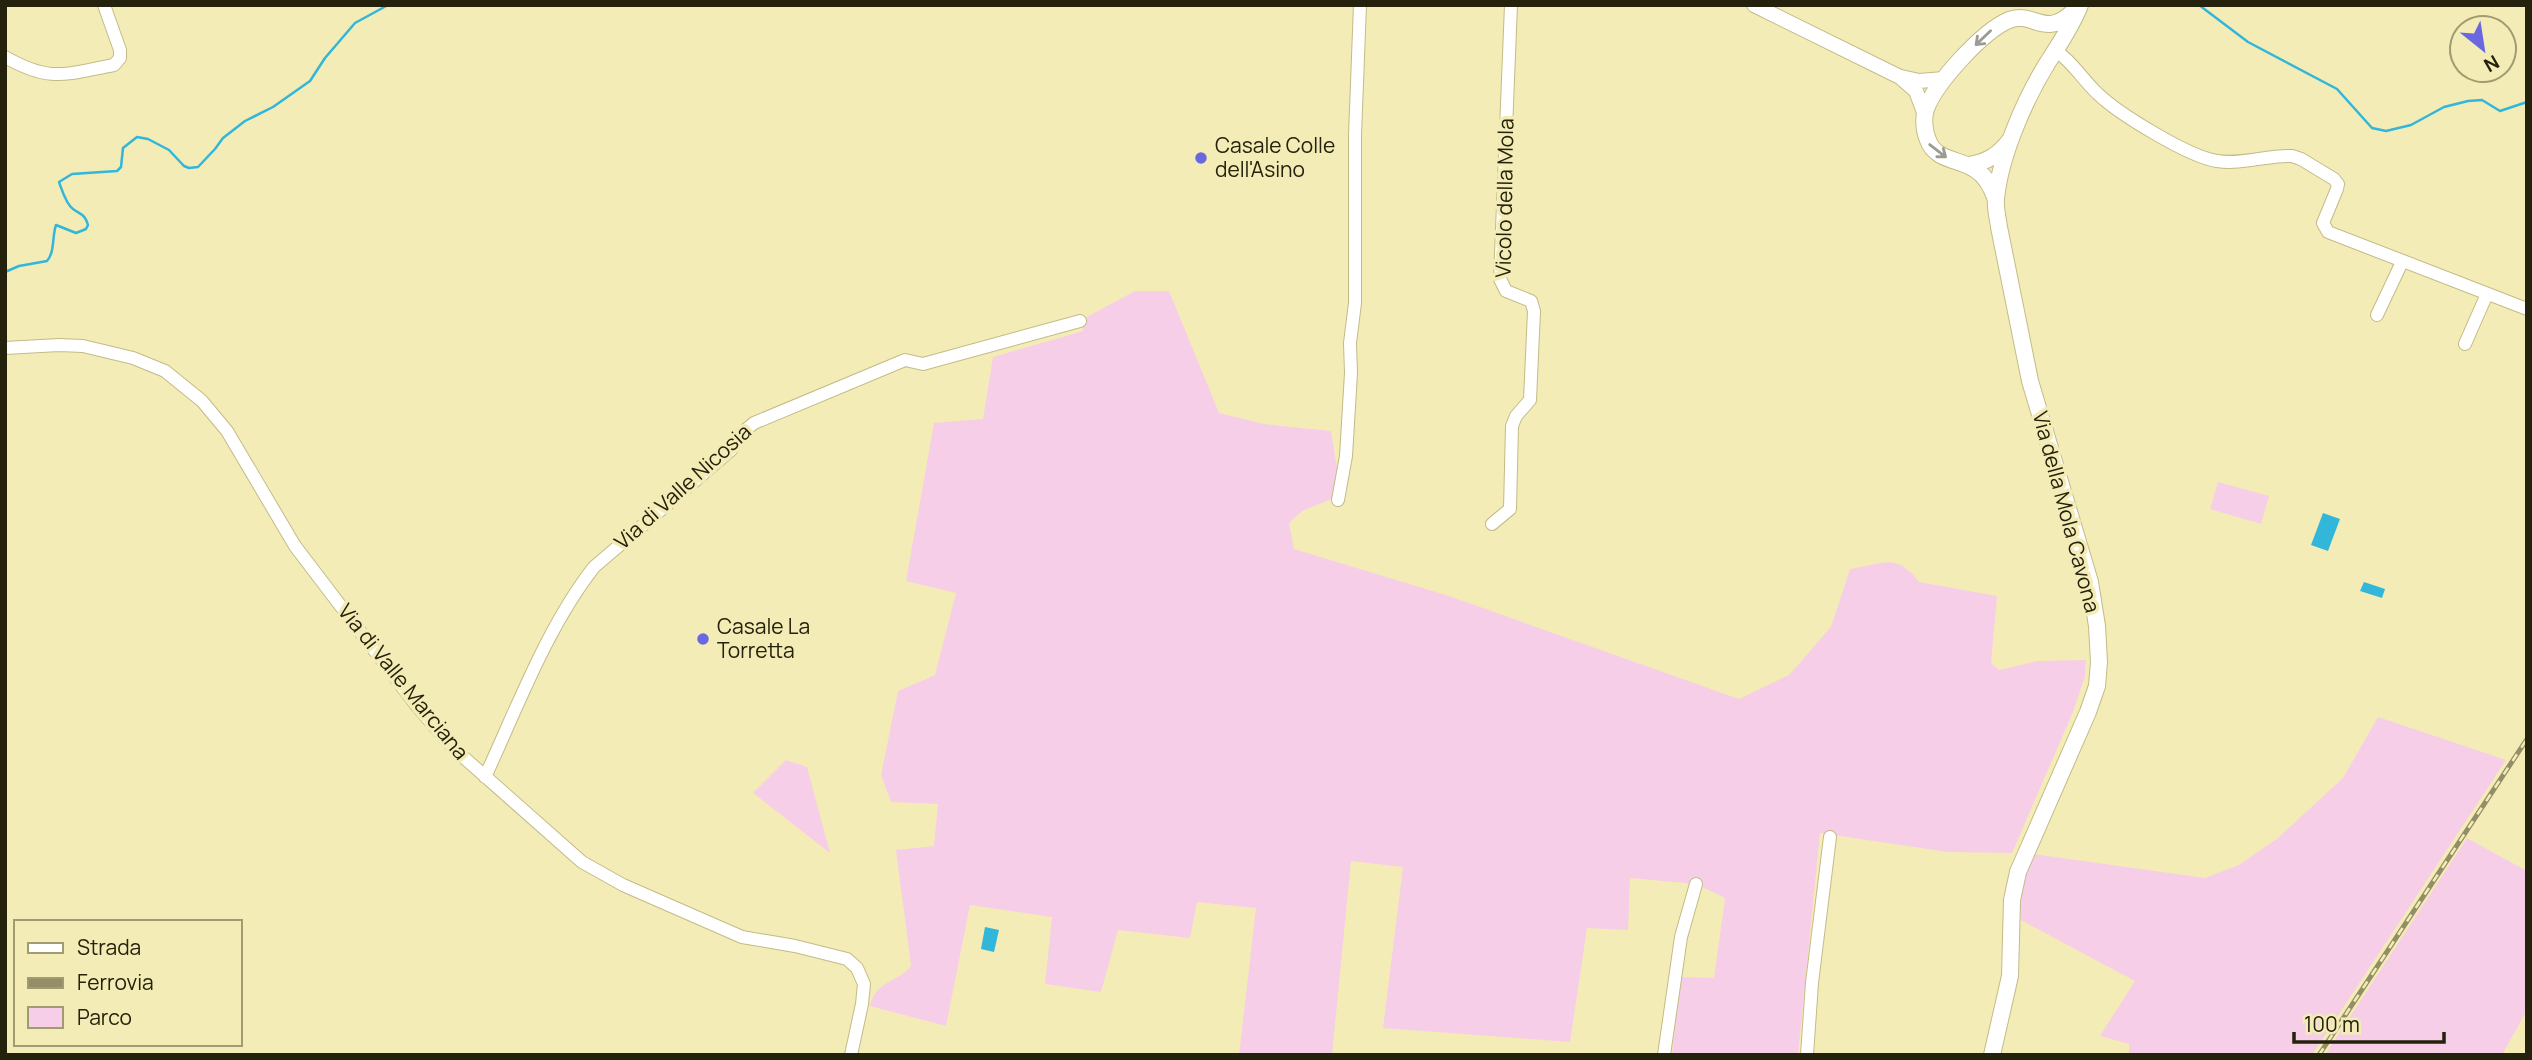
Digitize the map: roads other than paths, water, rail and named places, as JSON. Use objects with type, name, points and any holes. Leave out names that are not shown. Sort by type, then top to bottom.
[{"type":"main road","points":[[1996,200],[1985,177],[1969,165],[1952,161],[1935,151],[1928,142],[1925,115],[1927,107],[1944,79],[1993,28],[2014,19],[2057,24],[2068,18],[2080,5]]},
{"type":"main road","name":"Via della Mola Cavona","points":[[1994,1054],[2010,976],[2012,900],[2016,878],[2088,712],[2095,694],[2099,668],[2098,636],[2090,582],[2030,382],[1998,227],[1996,200],[2000,176],[2012,138],[2080,5]]},
{"type":"main road","points":[[2033,22],[2044,28],[2049,35],[2052,57]]},
{"type":"main road","points":[[1969,165],[1990,159],[2001,152],[2012,138]]},
{"type":"street","points":[[5,57],[35,72],[57,75],[114,65],[118,61],[120,50],[104,5]]},
{"type":"street","points":[[1338,500],[1346,456],[1350,342],[1355,303],[1355,135],[1360,5]]},
{"type":"street","name":"Vicolo della Mola","points":[[1492,524],[1510,509],[1512,426],[1516,415],[1530,400],[1534,312],[1531,301],[1506,291],[1500,279],[1511,5]]},
{"type":"street","points":[[1754,5],[1900,77],[1919,81],[1944,79]]},
{"type":"street","points":[[2052,57],[2069,60],[2098,94],[2169,141],[2201,157],[2218,162],[2284,156],[2301,159],[2338,184],[2323,223],[2325,230],[2527,309]]},
{"type":"street","points":[[1900,77],[1916,91],[1925,115]]},
{"type":"street","points":[[2377,316],[2402,262]]},
{"type":"street","points":[[2465,344],[2487,294]]},
{"type":"street","name":"Via di Valle Nicosia","points":[[485,777],[563,612],[580,584],[594,567],[731,450],[742,433],[754,423],[905,360],[923,365],[1080,321]]},
{"type":"street","name":"Via di Valle Marciana","points":[[5,348],[83,346],[133,358],[165,371],[202,401],[228,431],[295,546],[416,705],[452,747],[582,862],[623,886],[742,937],[796,946],[847,959],[857,968],[864,984],[851,1055]]},
{"type":"street","points":[[1807,1055],[1812,984],[1830,836]]},
{"type":"street","points":[[1664,1055],[1681,937],[1696,884]]},
{"type":"water","points":[[2323,513],[2340,519],[2328,551],[2311,545]]},
{"type":"water","points":[[2364,582],[2385,589],[2382,598],[2360,591]]},
{"type":"water","points":[[985,927],[999,930],[994,952],[981,949]]},
{"type":"waterway","points":[[5,272],[19,266],[47,261],[56,225],[76,233],[86,229],[86,219],[68,204],[59,182],[72,174],[117,171],[121,167],[123,148],[137,137],[148,139],[169,150],[184,166],[198,167],[223,138],[245,121],[273,107],[310,81],[325,58],[355,23],[388,5]]},
{"type":"waterway","points":[[2199,5],[2248,42],[2337,89],[2372,128],[2386,131],[2411,125],[2444,107],[2468,101],[2482,100],[2500,111],[2527,102]]},
{"type":"railway","points":[[2319,1055],[2527,739]]},
{"type":"place","name":"Casale Colle dell'Asino","points":[[1201,158]]},
{"type":"place","name":"Casale La Torretta","points":[[703,639]]}]
